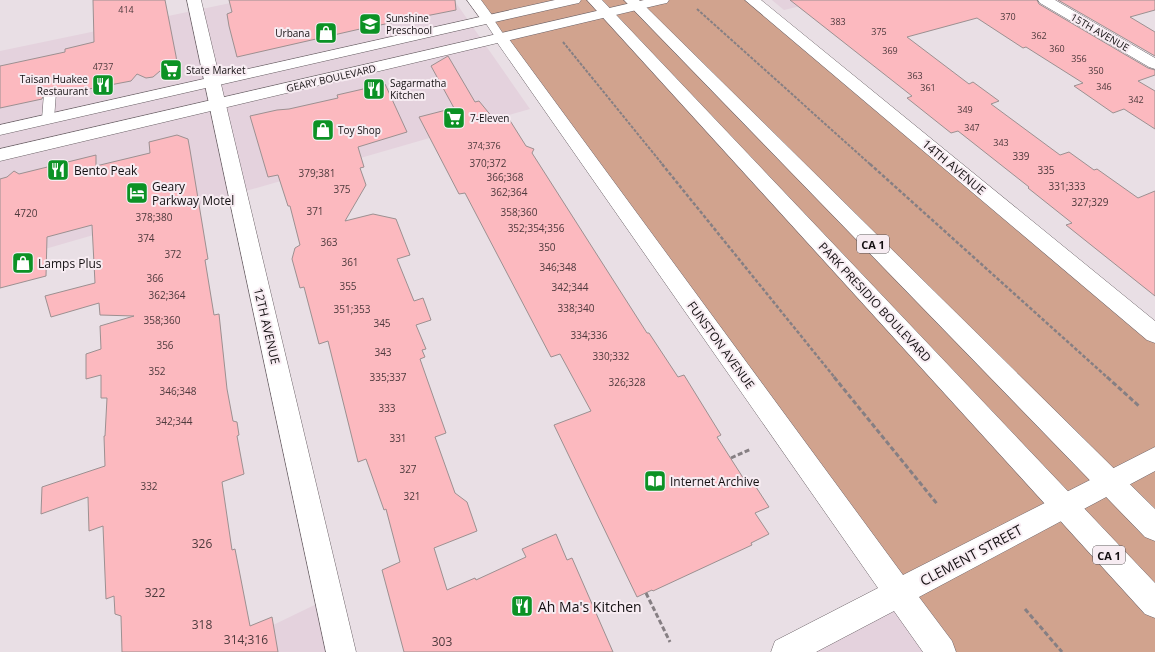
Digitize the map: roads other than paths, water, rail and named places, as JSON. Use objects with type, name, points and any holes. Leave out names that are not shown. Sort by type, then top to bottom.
[{"type":"main road","name":"12TH AVENUE","points":[[194,0],[341,652]]},
{"type":"main road","points":[[474,0],[488,19]]},
{"type":"main road","name":"GEARY BOULEVARD","points":[[0,130],[574,0]]},
{"type":"main road","name":"PARK PRESIDIO BOULEVARD","points":[[594,0],[1155,604]]},
{"type":"main road","name":"GEARY BOULEVARD","points":[[0,155],[607,13],[634,3],[662,0]]},
{"type":"main road","name":"14TH AVENUE","points":[[752,0],[1155,334]]},
{"type":"main road","name":"15TH AVENUE","points":[[1045,0],[1155,64]]},
{"type":"main road","name":"CA 1","points":[[634,3],[1155,528]]},
{"type":"main road","name":"FUNSTON AVENUE","points":[[501,38],[941,652]]},
{"type":"main road","name":"CLEMENT STREET","points":[[786,652],[1155,458]]},
{"type":"lane","points":[[488,19],[501,38]]},
{"type":"lane","points":[[48,119],[50,93]]},
{"type":"place","name":"Sunshine Preschool","points":[[370,24]]},
{"type":"place","name":"Urbana","points":[[326,33]]},
{"type":"place","name":"State Market","points":[[171,70]]},
{"type":"place","name":"Taisan Huakee Restaurant","points":[[103,85]]},
{"type":"place","name":"Sagarmatha Kitchen","points":[[374,89]]},
{"type":"place","name":"7-Eleven","points":[[454,118]]},
{"type":"place","name":"Toy Shop","points":[[323,130]]},
{"type":"place","name":"Bento Peak","points":[[58,170]]},
{"type":"place","name":"Geary Parkway Motel","points":[[137,193]]},
{"type":"place","name":"Lamps Plus","points":[[23,263]]},
{"type":"place","name":"Internet Archive","points":[[655,481]]},
{"type":"place","name":"Ah Ma's Kitchen","points":[[522,606]]}]
